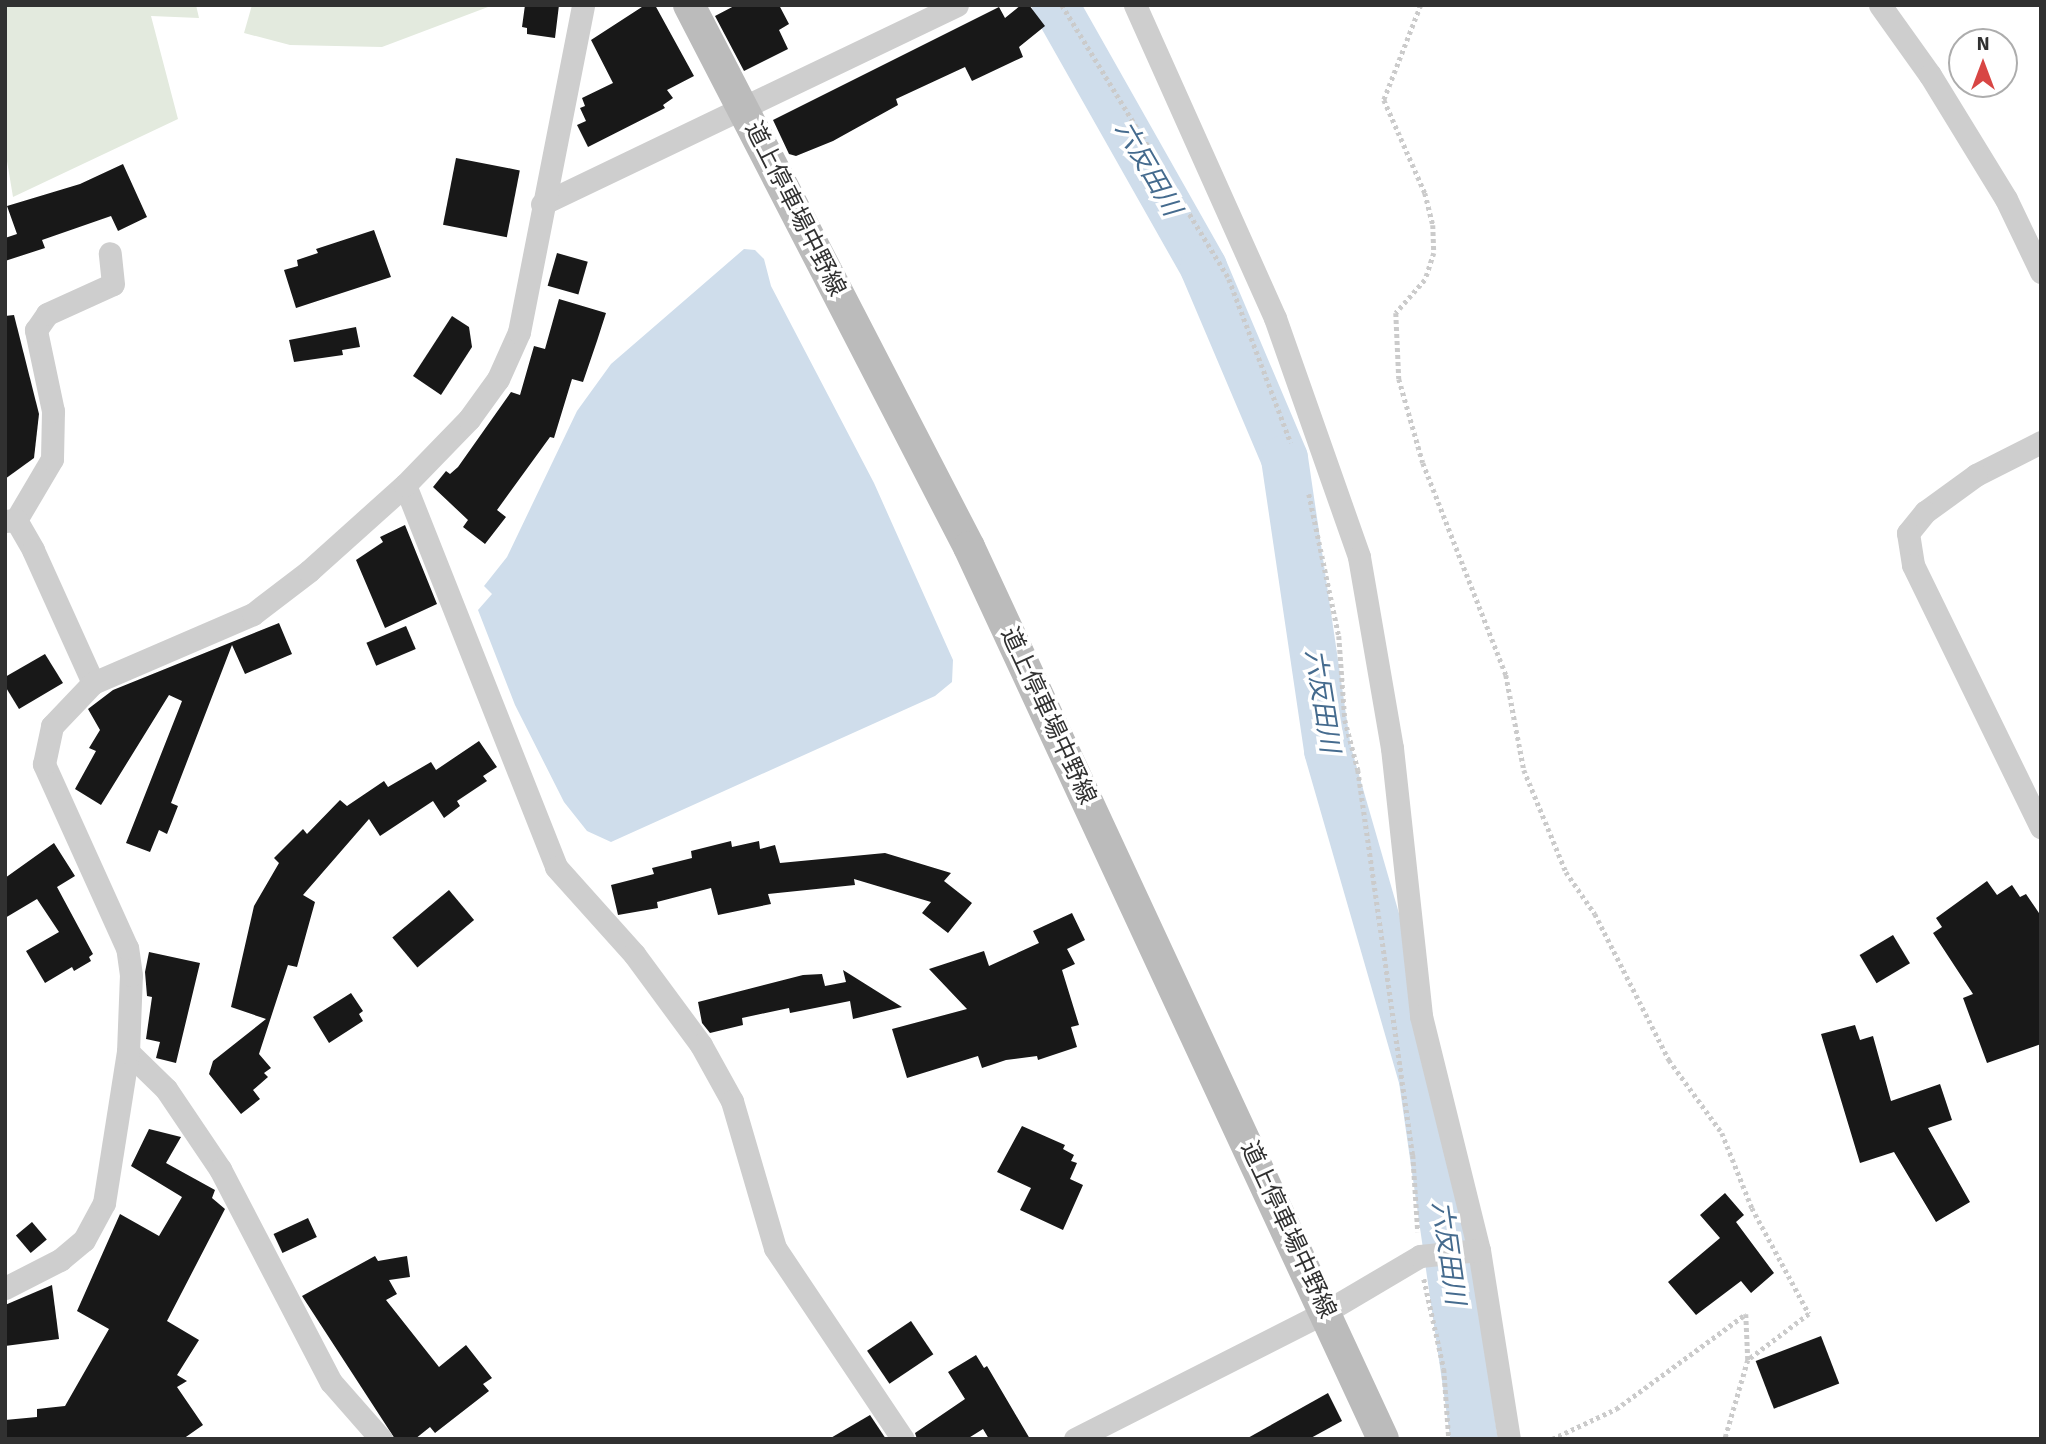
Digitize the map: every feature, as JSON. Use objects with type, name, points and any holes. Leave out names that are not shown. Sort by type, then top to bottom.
[{"type":"main road","name":"道上停車場中野線","points":[[689,5],[969,547],[1327,1311],[1383,1439]]},
{"type":"street","points":[[5,1288],[60,1260],[84,1240],[104,1203],[128,1052],[131,975],[127,948],[44,764],[52,726],[93,683],[253,614],[309,571],[405,485],[469,419],[498,379],[519,332],[583,5]]},
{"type":"street","points":[[542,204],[742,104],[957,5]]},
{"type":"street","points":[[1135,5],[1275,318],[1359,557],[1392,748],[1421,1016],[1479,1250],[1508,1439]]},
{"type":"street","points":[[1881,5],[1930,75],[2006,199],[2041,272]]},
{"type":"street","points":[[93,683],[11,520],[52,459],[52,411],[36,330],[47,314],[113,284],[110,253]]},
{"type":"street","points":[[2041,442],[1976,475],[1925,512],[1908,533],[1913,565],[2041,828]]},
{"type":"street","points":[[405,485],[556,867],[634,954],[701,1045],[732,1101],[775,1248],[903,1439]]},
{"type":"street","points":[[128,1052],[166,1089],[219,1169],[331,1382],[381,1439]]},
{"type":"street","points":[[1074,1439],[1102,1432],[1327,1311],[1420,1256],[1479,1250]]},
{"type":"path","points":[[1062,5],[1229,279],[1295,454]]},
{"type":"path","points":[[1421,5],[1384,100],[1424,193],[1433,225],[1434,253],[1425,280],[1395,313],[1399,379],[1423,463],[1506,676],[1524,770],[1566,872],[1595,914],[1669,1060],[1722,1133],[1752,1208],[1809,1314],[1748,1360]]},
{"type":"path","points":[[1308,491],[1339,636],[1345,720],[1357,770],[1413,1155],[1420,1256],[1444,1369],[1449,1439]]},
{"type":"path","points":[[1552,1439],[1616,1409],[1746,1314],[1748,1360],[1725,1439]]},
{"type":"shaded area","points":[[5,5],[196,5],[199,18],[151,16],[178,119],[13,197],[5,149]]},
{"type":"shaded area","points":[[252,5],[488,7],[382,47],[290,45],[244,33]]},
{"type":"water","points":[[744,249],[755,250],[764,259],[771,286],[874,483],[953,660],[952,682],[935,696],[611,842],[587,831],[564,802],[515,705],[478,610],[492,594],[484,586],[507,557],[577,411],[611,364]]},
{"type":"building","points":[[525,5],[559,5],[555,38],[527,34],[527,28],[522,27]]},
{"type":"building","points":[[645,5],[655,5],[694,76],[667,90],[673,98],[663,105],[665,108],[588,147],[577,125],[586,121],[580,108],[585,106],[582,98],[613,83],[591,40]]},
{"type":"building","points":[[736,5],[779,5],[789,24],[779,30],[788,49],[744,71],[715,16]]},
{"type":"building","points":[[1021,5],[1029,5],[1045,26],[1019,47],[1023,57],[972,81],[965,67],[896,99],[898,105],[833,141],[796,156],[789,154],[773,120],[999,7],[1005,18]]},
{"type":"building","points":[[456,158],[520,170],[507,237],[443,225]]},
{"type":"building","points":[[123,164],[147,217],[118,231],[111,216],[42,240],[45,248],[5,261],[5,238],[17,234],[7,206],[80,184]]},
{"type":"building","points":[[374,230],[391,277],[296,308],[284,270],[298,266],[297,260],[318,253],[316,249]]},
{"type":"building","points":[[557,253],[588,262],[578,295],[548,286]]},
{"type":"building","points":[[559,299],[606,313],[583,382],[572,379],[554,438],[550,437],[497,510],[506,517],[485,544],[463,527],[468,520],[433,487],[446,471],[450,474],[458,467],[511,392],[520,395],[534,346],[545,349]]},
{"type":"building","points":[[14,315],[39,414],[34,458],[5,479],[5,316]]},
{"type":"building","points":[[452,316],[469,327],[472,347],[441,395],[413,376]]},
{"type":"building","points":[[356,327],[360,347],[342,350],[343,355],[294,362],[289,340]]},
{"type":"building","points":[[405,525],[437,604],[385,628],[356,560],[383,542],[380,537]]},
{"type":"building","points":[[279,623],[292,654],[245,674],[232,645],[171,803],[178,806],[167,834],[159,830],[150,852],[126,843],[182,701],[169,695],[101,805],[75,789],[96,751],[89,748],[100,730],[88,709],[113,690]]},
{"type":"building","points":[[406,626],[416,649],[376,666],[366,643]]},
{"type":"building","points":[[45,654],[63,683],[19,709],[5,686],[5,677]]},
{"type":"building","points":[[479,741],[497,767],[483,776],[487,781],[457,801],[460,806],[444,818],[433,801],[380,836],[369,819],[303,895],[315,902],[297,967],[288,965],[259,1054],[271,1068],[264,1073],[268,1077],[253,1090],[260,1099],[241,1114],[209,1074],[213,1061],[266,1019],[231,1007],[254,906],[279,863],[274,858],[303,829],[307,834],[340,800],[347,806],[384,781],[388,787],[431,762],[436,770]]},
{"type":"building","points":[[731,841],[732,847],[759,841],[760,849],[775,845],[780,863],[885,853],[951,873],[944,881],[972,903],[948,933],[922,913],[931,902],[854,879],[855,885],[768,894],[771,904],[718,915],[711,888],[657,902],[658,908],[618,915],[611,885],[654,874],[652,868],[692,858],[691,851]]},
{"type":"building","points":[[54,843],[75,876],[57,887],[93,954],[89,957],[91,961],[74,971],[72,967],[45,983],[26,951],[59,932],[37,899],[5,918],[5,878]]},
{"type":"building","points":[[1987,881],[1997,895],[2012,885],[2020,897],[2026,894],[2041,916],[2041,1044],[1987,1063],[1963,998],[1973,994],[1933,933],[1942,927],[1936,918]]},
{"type":"building","points":[[449,890],[474,920],[417,967],[392,938]]},
{"type":"building","points":[[1072,913],[1085,940],[1067,949],[1075,964],[1062,970],[1079,1025],[1071,1027],[1077,1047],[1038,1060],[1037,1056],[1006,1060],[982,1068],[978,1056],[907,1078],[892,1029],[967,1009],[929,969],[984,951],[989,966],[1039,943],[1033,931]]},
{"type":"building","points":[[1893,935],[1910,963],[1877,983],[1860,955]]},
{"type":"building","points":[[149,952],[200,963],[176,1063],[156,1058],[160,1042],[146,1039],[152,997],[147,996],[145,972]]},
{"type":"building","points":[[843,970],[902,1007],[853,1019],[850,1001],[790,1013],[789,1008],[742,1018],[743,1025],[710,1033],[702,1023],[698,1002],[803,975],[822,974],[825,986],[846,982]]},
{"type":"building","points":[[351,993],[363,1011],[359,1014],[363,1021],[329,1043],[313,1017]]},
{"type":"building","points":[[1855,1025],[1860,1040],[1873,1036],[1891,1101],[1940,1084],[1952,1120],[1928,1128],[1970,1202],[1936,1222],[1894,1152],[1860,1163],[1821,1034]]},
{"type":"building","points":[[1022,1126],[1065,1145],[1063,1149],[1074,1155],[1071,1161],[1077,1163],[1070,1179],[1083,1185],[1063,1230],[1020,1210],[1031,1188],[997,1172]]},
{"type":"building","points":[[149,1129],[181,1137],[166,1163],[215,1190],[212,1198],[225,1209],[167,1321],[199,1340],[177,1375],[187,1381],[177,1387],[203,1425],[183,1439],[5,1439],[5,1420],[37,1417],[37,1409],[65,1406],[109,1329],[77,1311],[120,1214],[159,1236],[182,1197],[131,1166]]},
{"type":"building","points":[[1725,1193],[1744,1215],[1736,1222],[1774,1273],[1751,1293],[1741,1281],[1696,1315],[1668,1282],[1720,1238],[1700,1215]]},
{"type":"building","points":[[308,1218],[317,1237],[282,1253],[274,1234]]},
{"type":"building","points":[[32,1222],[47,1240],[31,1253],[16,1235]]},
{"type":"building","points":[[375,1256],[378,1261],[407,1256],[410,1277],[389,1280],[397,1294],[386,1300],[439,1367],[466,1345],[492,1378],[483,1384],[489,1391],[435,1433],[430,1427],[415,1439],[395,1439],[302,1296]]},
{"type":"building","points":[[52,1285],[59,1339],[5,1346],[5,1305]]},
{"type":"building","points":[[911,1321],[933,1354],[889,1384],[867,1351]]},
{"type":"building","points":[[1821,1336],[1839,1384],[1774,1409],[1756,1361]]},
{"type":"building","points":[[976,1355],[984,1368],[987,1366],[1030,1439],[989,1439],[983,1429],[967,1439],[917,1439],[915,1433],[965,1399],[948,1372]]},
{"type":"building","points":[[1328,1393],[1342,1421],[1309,1439],[1246,1439]]},
{"type":"building","points":[[870,1415],[886,1439],[829,1439]]},
{"type":"waterway","name":"六反田川","points":[[1055,5],[1203,267],[1284,458],[1327,750],[1422,1080],[1474,1439]]}]
